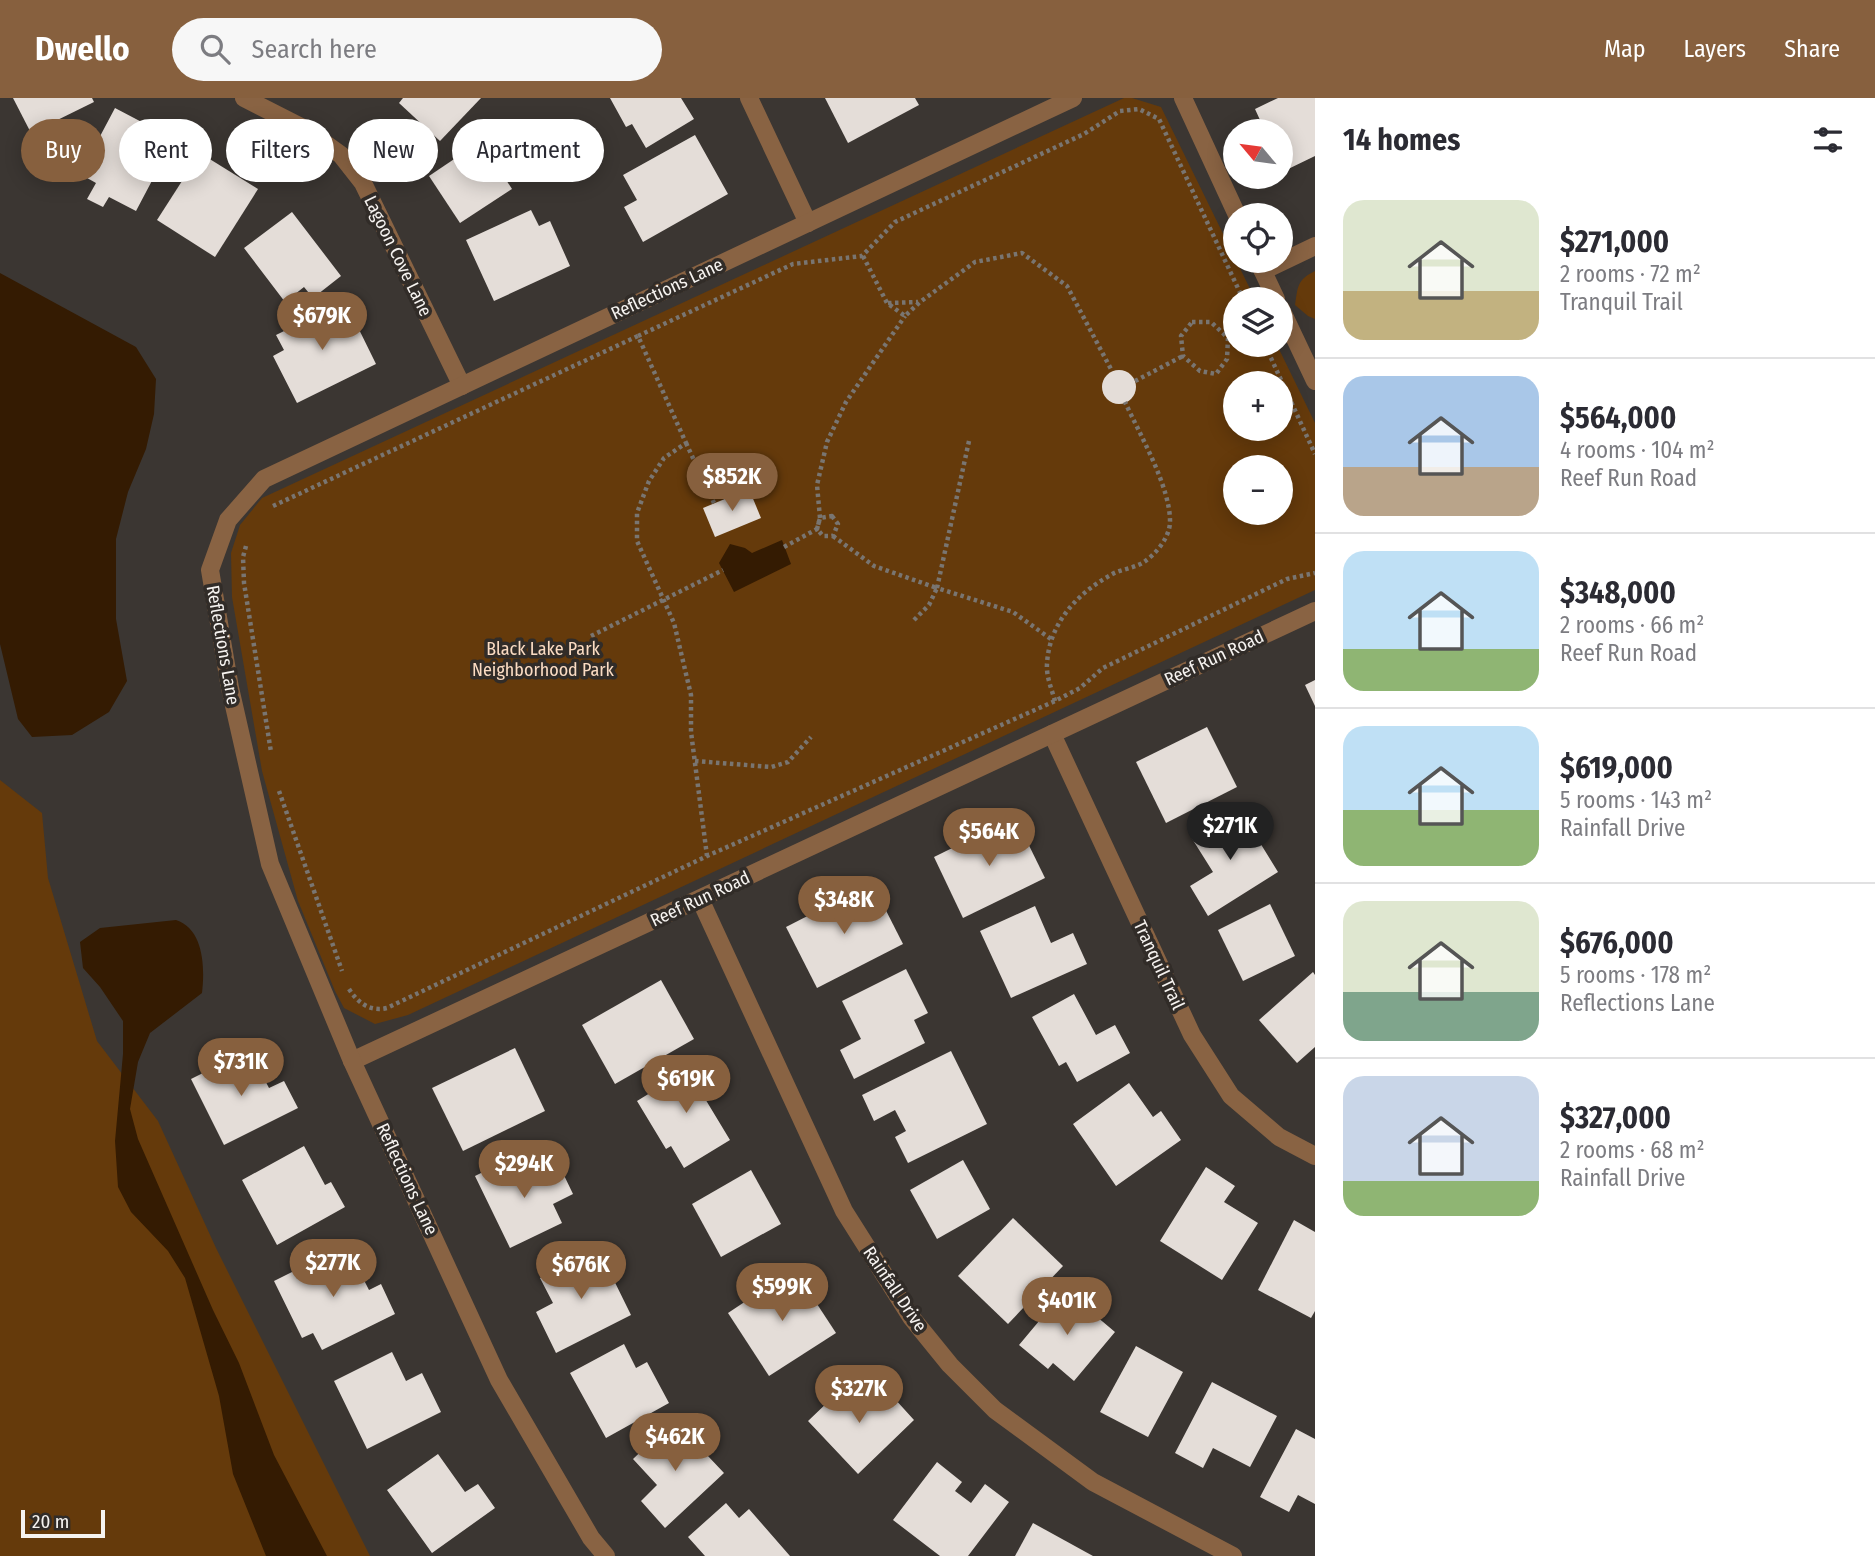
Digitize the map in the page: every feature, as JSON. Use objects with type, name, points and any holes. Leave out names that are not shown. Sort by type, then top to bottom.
[{"type":"street","name":"Lagoon Cove Lane","points":[[244,98],[305,130],[341,155],[363,183],[462,386]]},
{"type":"street","points":[[749,98],[808,223]]},
{"type":"street","name":"Reflections Lane","points":[[607,1556],[591,1538],[499,1380],[352,1061],[270,864],[230,688],[210,570],[228,520],[264,479],[1073,98]]},
{"type":"street","points":[[1183,98],[1231,203]]},
{"type":"street","points":[[1293,254],[1315,246]]},
{"type":"street","points":[[1293,326],[1307,345],[1315,382]]},
{"type":"street","name":"Reef Run Road","points":[[352,1061],[1315,611]]},
{"type":"street","name":"Tranquil Trail","points":[[1052,734],[1192,1035],[1231,1096],[1279,1137],[1315,1156]]},
{"type":"street","name":"Rainfall Drive","points":[[699,899],[844,1211],[911,1317],[950,1365],[995,1410],[1093,1482],[1233,1556]]},
{"type":"path","points":[[269,508],[793,264],[862,256],[895,222],[1084,134],[1120,111],[1139,109],[1159,119],[1237,287]]},
{"type":"path","points":[[784,547],[817,529],[820,518],[817,485],[827,442],[846,402],[905,316],[975,262],[1023,253],[1067,286],[1112,371]]},
{"type":"path","points":[[862,256],[887,303],[905,316]]},
{"type":"path","points":[[887,303],[920,302]]},
{"type":"path","points":[[1223,333],[1211,322],[1192,322],[1181,336],[1183,356],[1200,371],[1216,374],[1227,357]]},
{"type":"path","points":[[638,336],[714,503]]},
{"type":"path","points":[[1135,380],[1183,356]]},
{"type":"path","points":[[1271,357],[1315,454]]},
{"type":"path","points":[[1055,701],[1046,667],[1051,639],[1063,615],[1081,594],[1111,574],[1144,562],[1162,545],[1170,524],[1165,489],[1125,402]]},
{"type":"path","points":[[914,621],[929,605],[937,588],[969,441]]},
{"type":"path","points":[[686,443],[664,458],[649,481],[637,513],[637,541],[674,623],[691,695],[691,732],[707,856]]},
{"type":"path","points":[[820,518],[832,516],[838,524],[833,536]]},
{"type":"path","points":[[817,529],[823,536],[833,536],[874,566],[1013,612],[1051,639]]},
{"type":"path","points":[[246,545],[243,583],[273,765]]},
{"type":"path","points":[[591,636],[723,570]]},
{"type":"path","points":[[279,790],[349,991],[362,1005],[380,1010],[707,856],[1055,701],[1080,688],[1103,668],[1287,579],[1315,573]]},
{"type":"path","points":[[695,761],[771,767],[788,762],[811,737]]},
{"type":"green space","name":"Black Lake Park Neighborhood Park","points":[[1124,98],[1161,107],[1223,234],[1223,273],[1242,273],[1249,287],[1223,287],[1223,357],[1283,357],[1290,371],[1223,371],[1223,441],[1293,441],[1293,378],[1315,423],[1315,590],[408,1015],[375,1024],[344,1008],[335,991],[298,901],[262,771],[232,597],[231,553],[240,525],[262,498]]},
{"type":"green space","points":[[1315,271],[1315,319],[1295,305],[1299,284]]},
{"type":"green space","points":[[0,780],[42,813],[48,878],[97,1041],[158,1121],[216,1248],[370,1556],[0,1556]]},
{"type":"shaded area","points":[[0,273],[136,347],[156,379],[154,414],[146,449],[128,492],[116,539],[116,619],[127,681],[109,712],[72,735],[32,737],[18,719],[0,644]]},
{"type":"shaded area","points":[[782,540],[791,564],[734,592],[719,563],[730,544],[752,553]]},
{"type":"shaded area","points":[[176,920],[192,932],[201,950],[202,993],[150,1033],[138,1062],[130,1109],[138,1139],[239,1363],[274,1455],[327,1556],[266,1556],[233,1474],[219,1396],[185,1278],[168,1251],[131,1212],[118,1187],[115,1141],[123,1054],[123,1021],[100,987],[83,968],[80,942],[100,928]]},
{"type":"building","points":[[13,98],[92,98],[94,102],[59,119],[24,119]]},
{"type":"building","points":[[403,98],[481,98],[461,119],[452,119],[452,128],[440,141],[438,119],[416,119],[399,103]]},
{"type":"building","points":[[610,98],[681,98],[694,119],[646,148],[632,124],[626,127]]},
{"type":"building","points":[[825,98],[915,98],[919,105],[848,143]]},
{"type":"building","points":[[1278,98],[1315,98],[1315,156],[1293,167],[1293,119],[1260,119],[1255,109]]},
{"type":"building","points":[[115,108],[136,119],[119,119],[119,182],[151,182],[136,211],[109,197],[103,207],[87,199],[94,182],[105,182],[105,127]]},
{"type":"building","points":[[695,135],[728,194],[643,242],[624,207],[637,200],[623,175]]},
{"type":"building","points":[[212,160],[226,169],[226,182],[247,182],[258,189],[215,257],[157,220],[181,182],[212,182]]},
{"type":"building","points":[[452,161],[452,182],[507,182],[512,189],[460,223],[433,182],[438,182],[438,170]]},
{"type":"building","points":[[531,210],[539,226],[550,221],[570,266],[494,301],[466,240]]},
{"type":"building","points":[[292,212],[341,276],[313,298],[304,287],[285,302],[244,248]]},
{"type":"building","points":[[345,301],[376,364],[297,403],[273,356],[284,350],[276,335]]},
{"type":"building","points":[[1119,370],[1131,375],[1136,387],[1131,399],[1119,404],[1107,399],[1102,387],[1107,375]]},
{"type":"building","points":[[749,489],[761,518],[715,537],[703,508]]},
{"type":"building","points":[[1315,680],[1315,706],[1305,685]]},
{"type":"building","points":[[1207,727],[1237,787],[1166,823],[1136,762]]},
{"type":"building","points":[[1238,807],[1278,872],[1208,916],[1190,886],[1213,872],[1191,837]]},
{"type":"building","points":[[1015,817],[1045,878],[963,918],[934,857]]},
{"type":"building","points":[[872,883],[903,944],[817,988],[786,927]]},
{"type":"building","points":[[1270,904],[1295,956],[1243,981],[1218,930]]},
{"type":"building","points":[[1035,906],[1051,943],[1073,933],[1087,964],[1011,998],[980,931]]},
{"type":"building","points":[[906,969],[928,1013],[914,1020],[925,1043],[854,1079],[840,1050],[861,1039],[842,1001]]},
{"type":"building","points":[[1313,972],[1315,1047],[1297,1063],[1259,1020]]},
{"type":"building","points":[[661,980],[694,1039],[615,1084],[582,1025]]},
{"type":"building","points":[[1074,994],[1096,1035],[1115,1025],[1130,1053],[1077,1082],[1066,1062],[1059,1066],[1032,1017]]},
{"type":"building","points":[[515,1048],[545,1111],[463,1151],[432,1088]]},
{"type":"building","points":[[249,1050],[269,1088],[284,1081],[298,1108],[224,1145],[191,1079]]},
{"type":"building","points":[[951,1051],[987,1124],[908,1163],[895,1137],[906,1131],[895,1110],[874,1121],[862,1095]]},
{"type":"building","points":[[702,1061],[718,1088],[704,1097],[730,1140],[684,1168],[671,1146],[666,1149],[637,1101]]},
{"type":"building","points":[[1129,1083],[1153,1117],[1161,1111],[1181,1140],[1116,1186],[1073,1124]]},
{"type":"building","points":[[304,1146],[325,1185],[331,1182],[345,1207],[277,1245],[242,1180]]},
{"type":"building","points":[[963,1160],[990,1209],[937,1239],[910,1190]]},
{"type":"building","points":[[503,1162],[509,1174],[533,1162],[540,1177],[560,1167],[573,1194],[553,1204],[562,1223],[510,1248],[475,1176]]},
{"type":"building","points":[[1206,1167],[1235,1186],[1224,1202],[1258,1223],[1222,1280],[1160,1241]]},
{"type":"building","points":[[751,1170],[781,1224],[721,1257],[692,1204]]},
{"type":"building","points":[[1013,1218],[1063,1266],[1008,1324],[958,1276]]},
{"type":"building","points":[[1294,1220],[1315,1232],[1315,1311],[1311,1318],[1258,1290]]},
{"type":"building","points":[[346,1245],[369,1290],[381,1284],[395,1314],[322,1350],[313,1333],[302,1338],[274,1281]]},
{"type":"building","points":[[598,1248],[631,1315],[556,1353],[536,1312],[553,1303],[540,1278]]},
{"type":"building","points":[[794,1269],[836,1333],[769,1376],[728,1313]]},
{"type":"building","points":[[1065,1290],[1115,1332],[1074,1381],[1053,1363],[1048,1369],[1019,1345]]},
{"type":"building","points":[[624,1344],[636,1368],[647,1362],[669,1403],[606,1438],[570,1373]]},
{"type":"building","points":[[1136,1346],[1183,1372],[1148,1437],[1100,1412]]},
{"type":"building","points":[[392,1352],[406,1381],[422,1373],[441,1412],[367,1449],[334,1381]]},
{"type":"building","points":[[852,1379],[881,1410],[894,1398],[914,1420],[858,1474],[808,1421]]},
{"type":"building","points":[[1212,1382],[1277,1416],[1250,1467],[1213,1448],[1203,1468],[1175,1453]]},
{"type":"building","points":[[674,1420],[724,1473],[665,1528],[641,1501],[657,1485],[633,1459]]},
{"type":"building","points":[[1296,1429],[1315,1439],[1315,1504],[1298,1495],[1289,1512],[1260,1497]]},
{"type":"building","points":[[438,1454],[465,1492],[478,1484],[495,1508],[432,1553],[387,1490]]},
{"type":"building","points":[[937,1462],[962,1482],[955,1491],[971,1503],[985,1484],[1009,1502],[968,1556],[940,1556],[893,1520]]},
{"type":"building","points":[[726,1503],[739,1518],[749,1509],[790,1556],[705,1556],[688,1537]]},
{"type":"building","points":[[1033,1523],[1093,1556],[1015,1556]]}]
